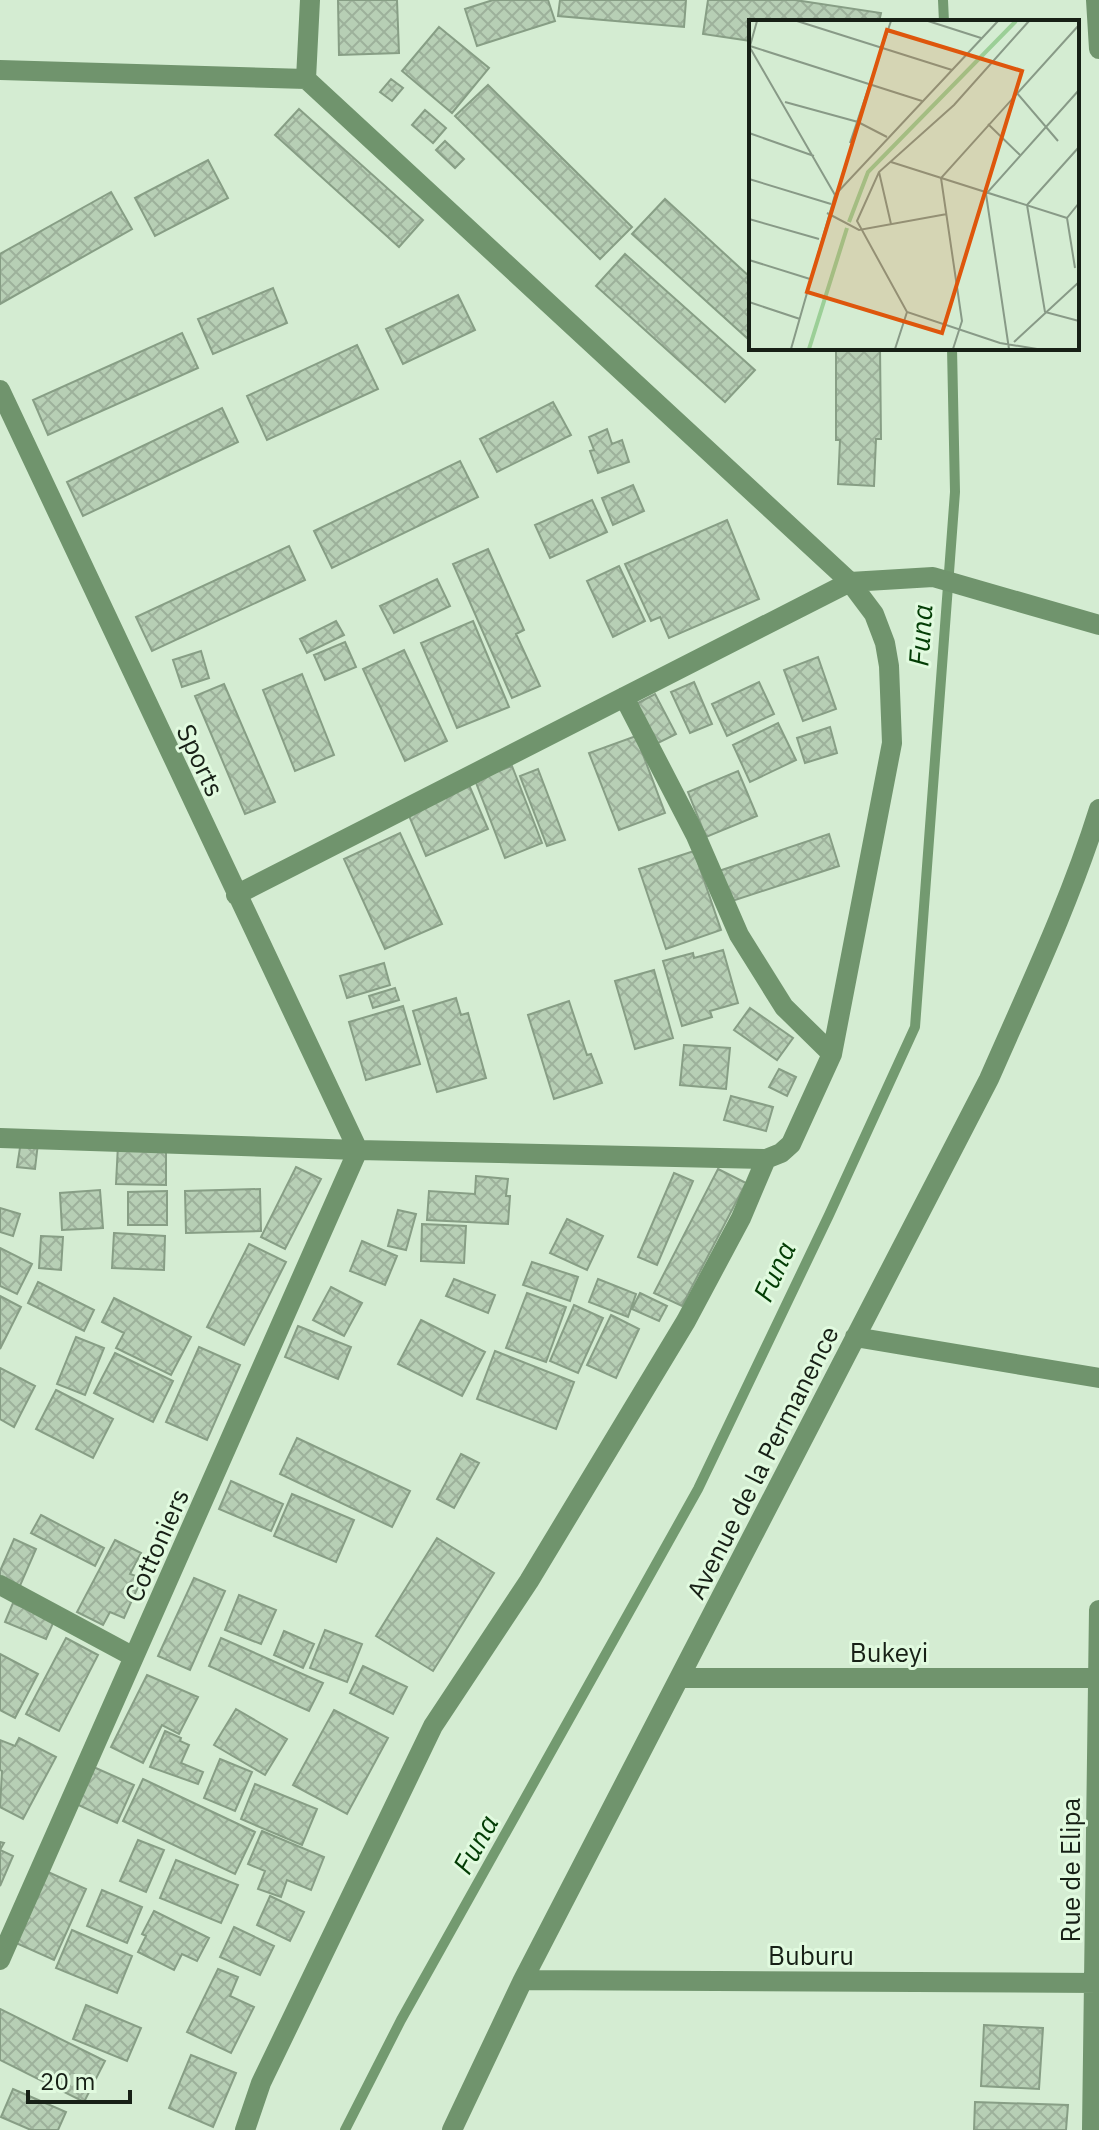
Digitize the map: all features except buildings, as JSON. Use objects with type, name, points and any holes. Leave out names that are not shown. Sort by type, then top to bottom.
[{"type":"street","points":[[306,79],[310,0]]},
{"type":"street","points":[[1096,0],[1099,49]]},
{"type":"street","points":[[0,70],[306,79],[850,582],[874,614],[885,643],[892,743],[832,1054],[791,1144],[781,1153],[766,1159],[0,1138]]},
{"type":"street","name":"Sports","points":[[0,390],[358,1150]]},
{"type":"street","points":[[236,895],[850,582],[933,577],[1099,625]]},
{"type":"street","points":[[624,697],[696,836],[739,935],[784,1007],[832,1054]]},
{"type":"street","name":"Avenue de la Permanence","points":[[452,2130],[523,1980],[989,1079],[1083,862],[1099,809]]},
{"type":"street","name":"Cottoniers","points":[[0,1959],[358,1150]]},
{"type":"street","points":[[245,2130],[261,2083],[433,1726],[537,1568],[654,1375],[741,1218],[766,1159]]},
{"type":"street","points":[[855,1337],[1099,1378]]},
{"type":"street","points":[[0,1585],[134,1657]]},
{"type":"street","name":"Rue de Elipa","points":[[1092,2130],[1097,1983],[1099,1610]]},
{"type":"street","name":"Bukeyi","points":[[680,1678],[1098,1678]]},
{"type":"street","name":"Buburu","points":[[523,1980],[1097,1983]]},
{"type":"waterway","name":"Funa","points":[[943,0],[944,20]]},
{"type":"waterway","name":"Funa","points":[[345,2130],[401,2020],[698,1489],[915,1027],[955,492],[952,350]]}]
